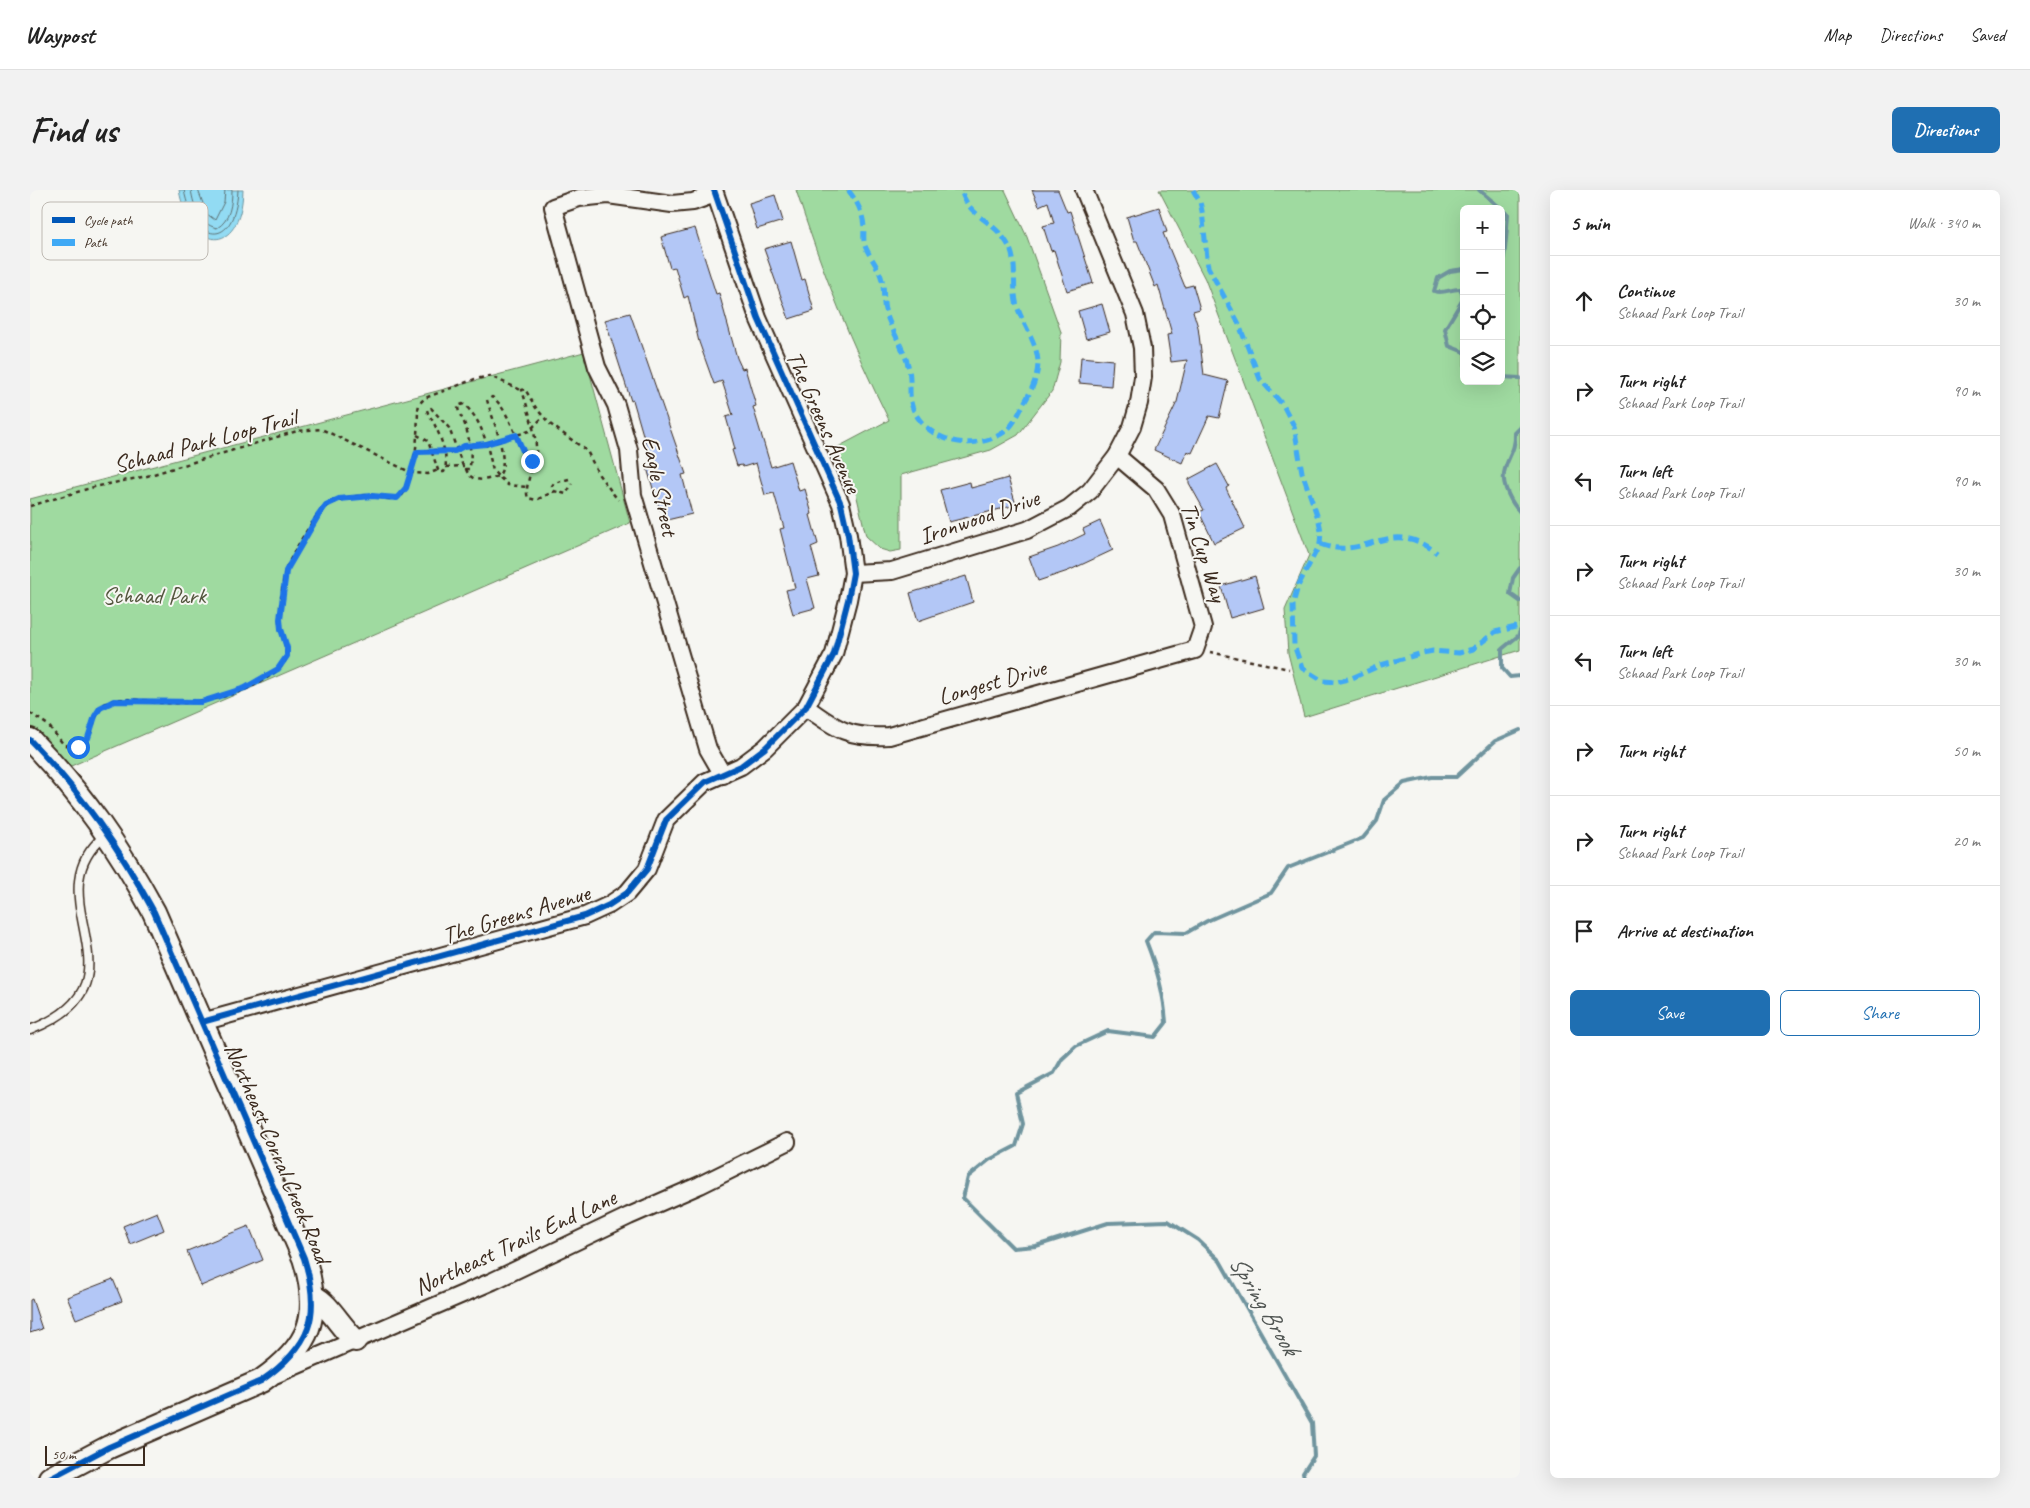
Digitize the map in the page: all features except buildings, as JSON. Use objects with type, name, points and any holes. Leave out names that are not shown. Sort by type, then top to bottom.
[{"type":"street","name":"Ironwood Drive","points":[[853,573],[892,571],[1027,530],[1069,508],[1090,491],[1117,456],[1132,427],[1139,403],[1143,377],[1142,348],[1135,314],[1084,190]]},
{"type":"street","name":"Eagle Street","points":[[715,192],[692,202],[672,204],[608,196],[580,198],[553,207],[597,367],[616,405],[629,450],[633,495],[708,749],[723,775]]},
{"type":"street","name":"The Greens Avenue","points":[[202,1022],[575,918],[609,905],[628,892],[647,869],[666,820],[704,782],[741,766],[764,748],[806,707],[834,654],[848,600],[853,573],[848,535],[841,504],[758,318],[715,192]]},
{"type":"street","name":"Tin Cup Way","points":[[1117,456],[1156,489],[1172,515],[1203,628],[1195,650]]},
{"type":"street","name":"Longest Drive","points":[[806,707],[836,729],[866,737],[889,736],[1195,650]]},
{"type":"street","name":"Northeast Corral Creek Road","points":[[30,740],[74,787],[108,833],[154,912],[304,1258],[314,1297],[307,1332],[296,1350],[282,1366],[261,1381],[109,1447],[50,1478]]},
{"type":"street","name":"Northeast Trails End Lane","points":[[261,1381],[493,1281],[629,1216],[700,1185],[787,1142]]},
{"type":"street","points":[[314,1297],[324,1301],[343,1330],[355,1340]]},
{"type":"lane","points":[[30,1030],[42,1026],[66,1009],[83,989],[89,964],[76,898],[76,878],[80,865],[93,844],[108,833]]},
{"type":"path","points":[[30,713],[48,725],[64,745],[78,747],[88,738],[95,716],[100,708],[114,701],[201,702],[245,688],[264,679],[278,669],[287,656],[280,619],[286,571],[318,516],[326,505],[339,499],[372,496],[397,498],[402,495],[412,473],[417,452],[419,404],[425,398],[439,391],[475,378],[490,376],[522,390],[526,389],[543,417],[557,430],[587,451],[599,475],[616,495],[622,510],[637,508]]},
{"type":"path","points":[[522,390],[537,454],[532,461],[531,477],[526,487],[526,495],[533,500],[540,499],[554,491]]},
{"type":"path","points":[[417,435],[428,441],[438,470],[442,473],[446,467],[440,436],[428,413],[428,408],[434,410],[445,422],[459,449],[464,466],[471,477],[476,480],[498,476],[502,470],[499,440],[488,403],[488,398],[492,397],[497,402],[516,435],[524,456],[527,460],[532,461]]},
{"type":"path","points":[[466,469],[470,466],[469,445],[465,424],[458,410],[461,404],[472,413],[486,444],[493,471],[508,485],[526,487]]},
{"type":"path","points":[[417,452],[443,450],[450,452],[469,445],[486,444],[523,434],[543,417]]},
{"type":"path","points":[[446,467],[464,466]]},
{"type":"path","points":[[412,473],[428,474],[438,470]]},
{"type":"path","points":[[554,491],[552,486],[554,483],[569,479]]},
{"type":"path","points":[[554,491],[564,495],[570,491],[572,484]]},
{"type":"path","points":[[1195,650],[1289,669]]},
{"type":"green space","points":[[796,190],[1005,190],[1027,237],[1061,332],[1060,362],[1052,391],[1018,435],[991,450],[901,475],[901,550],[890,552],[880,549],[866,536],[856,493],[836,448],[889,420],[862,364],[838,307]]},
{"type":"green space","points":[[1159,190],[1520,190],[1520,650],[1304,717],[1288,653],[1285,610],[1309,555],[1205,279]]},
{"type":"green space","name":"Schaad Park","points":[[584,352],[630,523],[71,766],[30,725],[30,499]]},
{"type":"water","points":[[179,190],[243,190],[240,212],[234,227],[225,236],[214,239],[208,237],[208,202],[182,202]]},
{"type":"waterway","name":"Spring Brook","points":[[1479,190],[1508,214],[1505,252]]},
{"type":"waterway","name":"Spring Brook","points":[[1460,270],[1450,271],[1438,278],[1434,291],[1441,292],[1460,289]]},
{"type":"waterway","name":"Spring Brook","points":[[1460,350],[1449,346],[1445,329],[1463,299],[1462,295]]},
{"type":"waterway","name":"Spring Brook","points":[[1505,377],[1520,378]]},
{"type":"waterway","name":"Spring Brook","points":[[1520,428],[1515,433],[1513,449],[1504,473],[1508,494],[1520,512]]},
{"type":"waterway","name":"Spring Brook","points":[[1520,568],[1513,578],[1510,594],[1520,601]]},
{"type":"waterway","name":"Spring Brook","points":[[1520,631],[1518,636],[1502,649],[1502,668],[1510,677],[1520,676]]},
{"type":"waterway","name":"Spring Brook","points":[[1304,1478],[1303,1473],[1314,1456],[1312,1423],[1220,1261],[1198,1240],[1168,1221],[1108,1223],[1036,1246],[1013,1248],[963,1198],[968,1177],[989,1160],[1016,1146],[1023,1124],[1016,1093],[1054,1073],[1062,1059],[1076,1046],[1108,1031],[1155,1037],[1166,1023],[1164,1001],[1146,941],[1154,932],[1186,933],[1207,921],[1271,893],[1288,868],[1363,838],[1377,821],[1384,800],[1404,783],[1432,777],[1456,777],[1495,741],[1520,730]]},
{"type":"marked path","points":[[848,190],[861,212],[865,246],[881,275],[885,309],[908,365],[912,407],[923,424],[933,432],[957,442],[970,443],[995,437],[1010,427],[1031,390],[1038,362],[1035,347],[1015,298],[1014,264],[1010,248],[999,233],[969,206],[961,190]]},
{"type":"marked path","points":[[1193,190],[1200,202],[1202,211],[1208,267],[1238,322],[1260,379],[1283,405],[1294,426],[1302,472],[1319,521],[1321,531],[1320,544],[1298,586],[1293,604],[1294,645],[1302,668],[1323,681],[1336,682],[1352,678],[1381,665],[1423,653],[1433,651],[1459,653],[1473,649],[1495,632],[1520,626]]},
{"type":"marked path","points":[[1320,544],[1336,548],[1351,548],[1391,538],[1405,538],[1420,542],[1437,553]]},
{"type":"cycle path","points":[[202,1022],[585,916],[609,905],[627,893],[647,869],[666,820],[705,782],[741,766],[765,748],[806,707],[834,654],[848,600],[853,573],[848,535],[841,504],[758,318],[714,190]]},
{"type":"cycle path","points":[[30,740],[66,780],[98,822],[127,865],[154,912],[304,1258],[312,1297],[308,1328],[301,1342],[278,1368],[261,1381],[109,1447],[50,1478]]},
{"type":"route","points":[[78,747],[85,744],[91,732],[95,716],[100,708],[106,704],[114,701],[131,700],[166,703],[201,702],[245,688],[264,679],[278,669],[284,663],[287,656],[280,619],[286,571],[326,505],[339,499],[363,496],[392,500],[397,498],[402,495],[406,488],[417,452],[441,450],[450,452],[464,446],[486,444],[510,435],[516,435],[524,456],[527,460],[532,461]]}]
